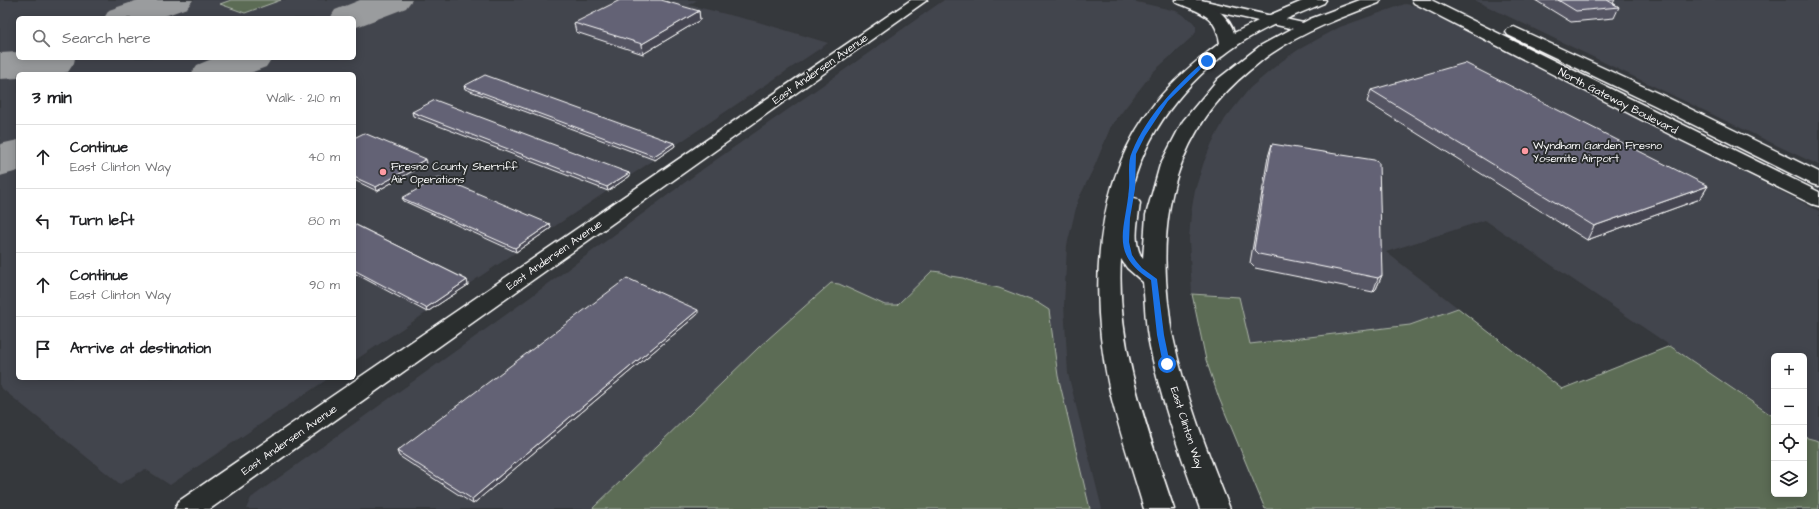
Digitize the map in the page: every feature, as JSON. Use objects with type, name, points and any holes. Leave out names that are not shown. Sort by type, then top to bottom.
[{"type":"main road","points":[[1183,0],[1209,12],[1222,23],[1226,28],[1228,45]]},
{"type":"main road","points":[[1159,509],[1123,393],[1110,319],[1109,272],[1111,231],[1120,190],[1134,154],[1143,136],[1166,100],[1192,73],[1228,45],[1250,31],[1319,0]]},
{"type":"main road","name":"East Clinton Way","points":[[1215,509],[1167,364],[1160,335],[1154,279],[1153,244],[1159,203],[1169,164],[1184,134],[1203,105],[1241,68],[1272,44],[1303,27],[1374,0]]},
{"type":"main road","name":"North Gateway Boulevard","points":[[1419,0],[1684,134],[1819,200]]},
{"type":"main road","name":"North Gateway Boulevard","points":[[1447,0],[1660,100],[1819,180]]},
{"type":"main road","points":[[1134,154],[1132,189],[1127,218],[1126,242],[1128,256],[1140,270],[1154,279]]},
{"type":"street","name":"East Andersen Avenue","points":[[189,509],[920,0]]},
{"type":"street","points":[[1183,0],[1303,27]]},
{"type":"shaded area","points":[[0,0],[697,0],[689,5],[758,22],[828,43],[356,360],[356,72],[16,72],[16,380],[326,380],[170,485],[145,469],[120,484],[0,387]]},
{"type":"shaded area","points":[[944,0],[1128,0],[1176,11],[1192,21],[1196,26],[1196,32],[1193,36],[1153,72],[1111,126],[1095,165],[1078,200],[1067,245],[1064,305],[1068,374],[1102,509],[246,509],[251,498],[259,492],[525,301],[703,169]]},
{"type":"shaded area","points":[[1474,0],[1819,0],[1819,165],[1793,153]]},
{"type":"shaded area","points":[[1405,4],[1418,6],[1819,211],[1819,441],[1807,438],[1807,353],[1771,353],[1771,414],[1485,220],[1386,252],[1458,308],[1410,325],[1250,344],[1239,297],[1192,293],[1189,239],[1195,190],[1212,143],[1225,119],[1250,88],[1282,61],[1298,50],[1340,27]]},
{"type":"green space","points":[[231,0],[281,0],[245,13],[220,4]]},
{"type":"green space","points":[[932,271],[941,272],[975,283],[999,288],[1038,303],[1049,310],[1058,376],[1090,509],[592,509],[758,348],[831,283],[839,284],[885,305],[897,305]]},
{"type":"green space","points":[[1192,294],[1239,297],[1250,344],[1410,325],[1458,308],[1562,389],[1670,346],[1771,415],[1771,497],[1807,497],[1807,438],[1819,441],[1819,509],[1265,509],[1219,398],[1206,360]]},
{"type":"building","points":[[620,0],[661,0],[699,11],[642,44],[574,23]]},
{"type":"building","points":[[1558,0],[1607,0],[1619,7],[1576,11]]},
{"type":"building","name":"Wyndham Garden Fresno Yosemite Airport","points":[[1465,63],[1708,186],[1594,226],[1371,90]]},
{"type":"building","points":[[485,75],[674,143],[654,156],[464,86]]},
{"type":"building","points":[[435,100],[629,173],[607,187],[412,112]]},
{"type":"building","name":"Fresno County Sherriff Air Operations","points":[[364,133],[426,159],[376,187],[356,178],[356,137]]},
{"type":"building","points":[[1272,144],[1374,160],[1379,163],[1382,275],[1378,278],[1259,254],[1254,249]]},
{"type":"building","points":[[439,177],[550,224],[515,248],[402,198]]},
{"type":"building","points":[[356,225],[467,280],[426,308],[356,271]]},
{"type":"building","points":[[627,278],[698,310],[472,499],[397,451]]},
{"type":"taxiway","points":[[129,16],[174,0]]},
{"type":"taxiway","points":[[354,16],[393,0]]},
{"type":"taxiway","points":[[0,66],[53,63],[54,60]]},
{"type":"taxiway","points":[[217,72],[246,60]]},
{"type":"taxiway","points":[[0,161],[16,155]]},
{"type":"place","name":"Wyndham Garden Fresno Yosemite Airport","points":[[1525,151]]},
{"type":"place","name":"Fresno County Sherriff Air Operations","points":[[383,172]]},
{"type":"route","points":[[1167,364],[1160,335],[1154,279],[1140,270],[1128,256],[1126,242],[1127,218],[1132,189],[1134,154],[1154,117],[1166,100],[1192,73],[1207,61]]}]
